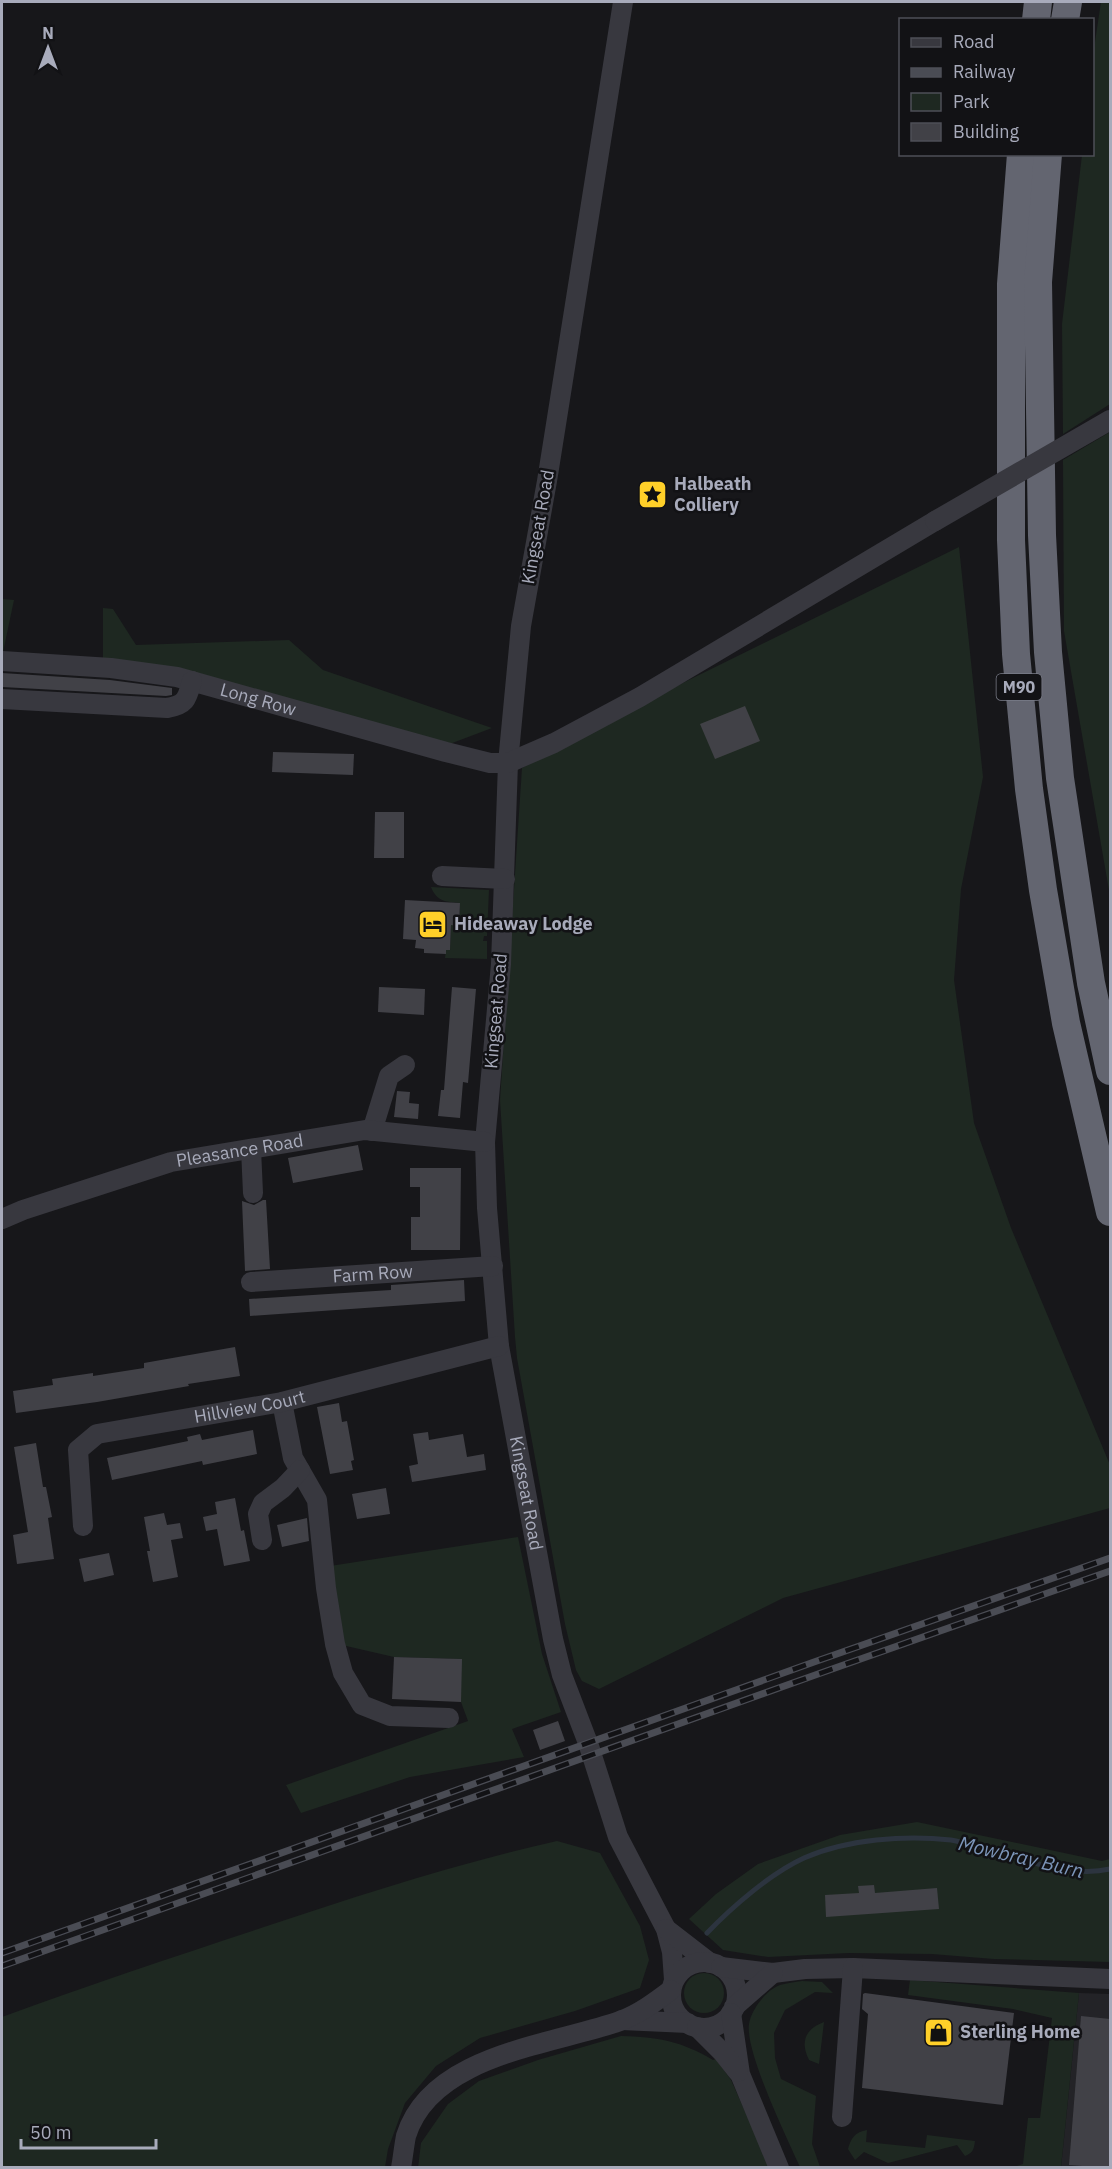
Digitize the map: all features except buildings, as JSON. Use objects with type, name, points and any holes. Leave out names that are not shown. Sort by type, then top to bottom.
[{"type":"highway","points":[[1036,18],[1038,2]]},
{"type":"highway","points":[[1065,18],[1068,2]]},
{"type":"highway","name":"M90","points":[[1021,156],[1011,284],[1011,540],[1016,654],[1029,789],[1043,890],[1066,1023],[1110,1212]]},
{"type":"highway","name":"M90","points":[[1048,156],[1038,282],[1042,535],[1048,652],[1060,778],[1091,983],[1110,1071]]},
{"type":"street","name":"Kingseat Road","points":[[623,2],[547,481],[521,626],[508,763],[501,964],[485,1142],[487,1208],[499,1346],[549,1617],[562,1675],[588,1743],[618,1837],[666,1929],[672,1952],[671,2000],[675,2010],[680,2018],[693,2025],[723,2053],[740,2074]]},
{"type":"street","points":[[508,763],[554,743],[640,697],[935,520],[1110,420]]},
{"type":"street","name":"Long Row","points":[[2,661],[111,668],[177,677],[446,752],[490,763],[508,763]]},
{"type":"street","points":[[2,699],[167,708],[178,706],[187,699],[192,681]]},
{"type":"street","points":[[442,876],[505,879]]},
{"type":"street","points":[[372,1131],[389,1076],[405,1065]]},
{"type":"street","name":"Pleasance Road","points":[[2,1219],[23,1209],[171,1162],[365,1130],[485,1142]]},
{"type":"street","points":[[243,1150],[253,1193]]},
{"type":"street","name":"Farm Row","points":[[251,1282],[493,1266]]},
{"type":"street","name":"Hillview Court","points":[[83,1526],[78,1450],[97,1434],[282,1402],[499,1346]]},
{"type":"street","points":[[282,1402],[293,1458],[317,1500],[326,1588],[343,1673],[362,1705],[390,1716],[449,1718]]},
{"type":"street","points":[[262,1540],[258,1514],[263,1503],[283,1488],[300,1470]]},
{"type":"street","name":"Kingseat Road","points":[[666,1929],[729,1974],[735,1984],[737,1994],[733,2010],[740,2074],[779,2168]]},
{"type":"street","points":[[401,2168],[406,2135],[412,2124],[434,2092],[450,2080],[488,2059],[622,2020],[646,2008],[673,1985],[689,1966],[699,1962],[773,1973],[805,1969],[852,1968],[1110,1979]]},
{"type":"street","points":[[842,2117],[852,1968]]},
{"type":"street","points":[[622,2020],[716,2025],[725,2020],[773,1973]]},
{"type":"shaded area","points":[[1079,1993],[1110,1994],[1110,2167],[1061,2168]]},
{"type":"green space","points":[[1101,2],[1110,2],[1110,404],[1063,434],[1062,324],[1082,156],[1094,156],[1094,49]]},
{"type":"green space","points":[[1110,432],[1110,896],[1064,631],[1063,460]]},
{"type":"green space","points":[[959,547],[983,777],[961,889],[954,980],[974,1123],[1011,1228],[1110,1465],[1110,1508],[783,1598],[599,1689],[582,1681],[576,1670],[565,1624],[515,1337],[500,1100],[522,768],[632,708]]},
{"type":"green space","points":[[2,599],[14,600],[2,657]]},
{"type":"green space","points":[[103,608],[113,609],[136,645],[289,640],[323,670],[492,728],[447,745],[103,663]]},
{"type":"green space","points":[[431,887],[489,890],[487,936],[484,936],[483,941],[487,941],[487,959],[445,958],[446,950],[450,950],[451,925],[459,925],[460,903],[439,898]]},
{"type":"green space","points":[[518,1537],[542,1654],[561,1712],[512,1729],[524,1757],[410,1777],[301,1813],[286,1785],[468,1721],[461,1702],[461,1659],[394,1657],[342,1645],[330,1566]]},
{"type":"green space","points":[[917,1822],[1102,1861],[1110,1859],[1110,1962],[994,1959],[932,1954],[848,1953],[768,1957],[723,1950],[689,1919],[716,1894],[758,1864],[840,1835]]},
{"type":"green space","points":[[557,1841],[600,1853],[640,1926],[649,1960],[640,1988],[575,2011],[480,2038],[436,2066],[405,2103],[388,2149],[385,2167],[2,2167],[2,2017],[165,1960],[373,1892],[446,1869]]},
{"type":"green space","points":[[704,1973],[718,1979],[724,1993],[718,2007],[704,2013],[690,2007],[684,1993],[690,1979]]},
{"type":"green space","points":[[910,1980],[1079,1993],[1061,2167],[1014,2167],[1023,2164],[1028,2118],[1040,2118],[1052,2018],[1013,2009],[908,1995]]},
{"type":"green space","points":[[802,1981],[822,1982],[833,1993],[815,1992],[785,2010],[774,2033],[775,2058],[781,2079],[816,2096],[812,2144],[820,2167],[800,2167],[768,2095],[753,2054],[750,2037],[750,2019],[765,1996],[780,1985]]},
{"type":"green space","points":[[824,2022],[819,2064],[809,2060],[805,2042],[812,2028]]},
{"type":"green space","points":[[621,2036],[669,2041],[690,2048],[713,2060],[716,2059],[731,2080],[770,2167],[418,2168],[421,2143],[448,2104],[479,2081],[538,2060]]},
{"type":"green space","points":[[867,2130],[866,2142],[925,2148],[927,2135],[975,2141],[973,2150],[965,2156],[957,2145],[888,2163],[864,2152],[855,2160],[848,2149],[854,2136]]},
{"type":"waterway","name":"Mowbray Burn","points":[[707,1933],[752,1891],[791,1864],[839,1846],[857,1843],[896,1838],[951,1840],[1064,1870],[1110,1869]]},
{"type":"railway","points":[[2,1953],[1110,1558]]},
{"type":"railway","points":[[2,1966],[1110,1571]]},
{"type":"place","name":"Halbeath Colliery","points":[[653,494]]},
{"type":"place","name":"Hideaway Lodge","points":[[433,924]]},
{"type":"place","name":"Sterling Home","points":[[939,2032]]}]
